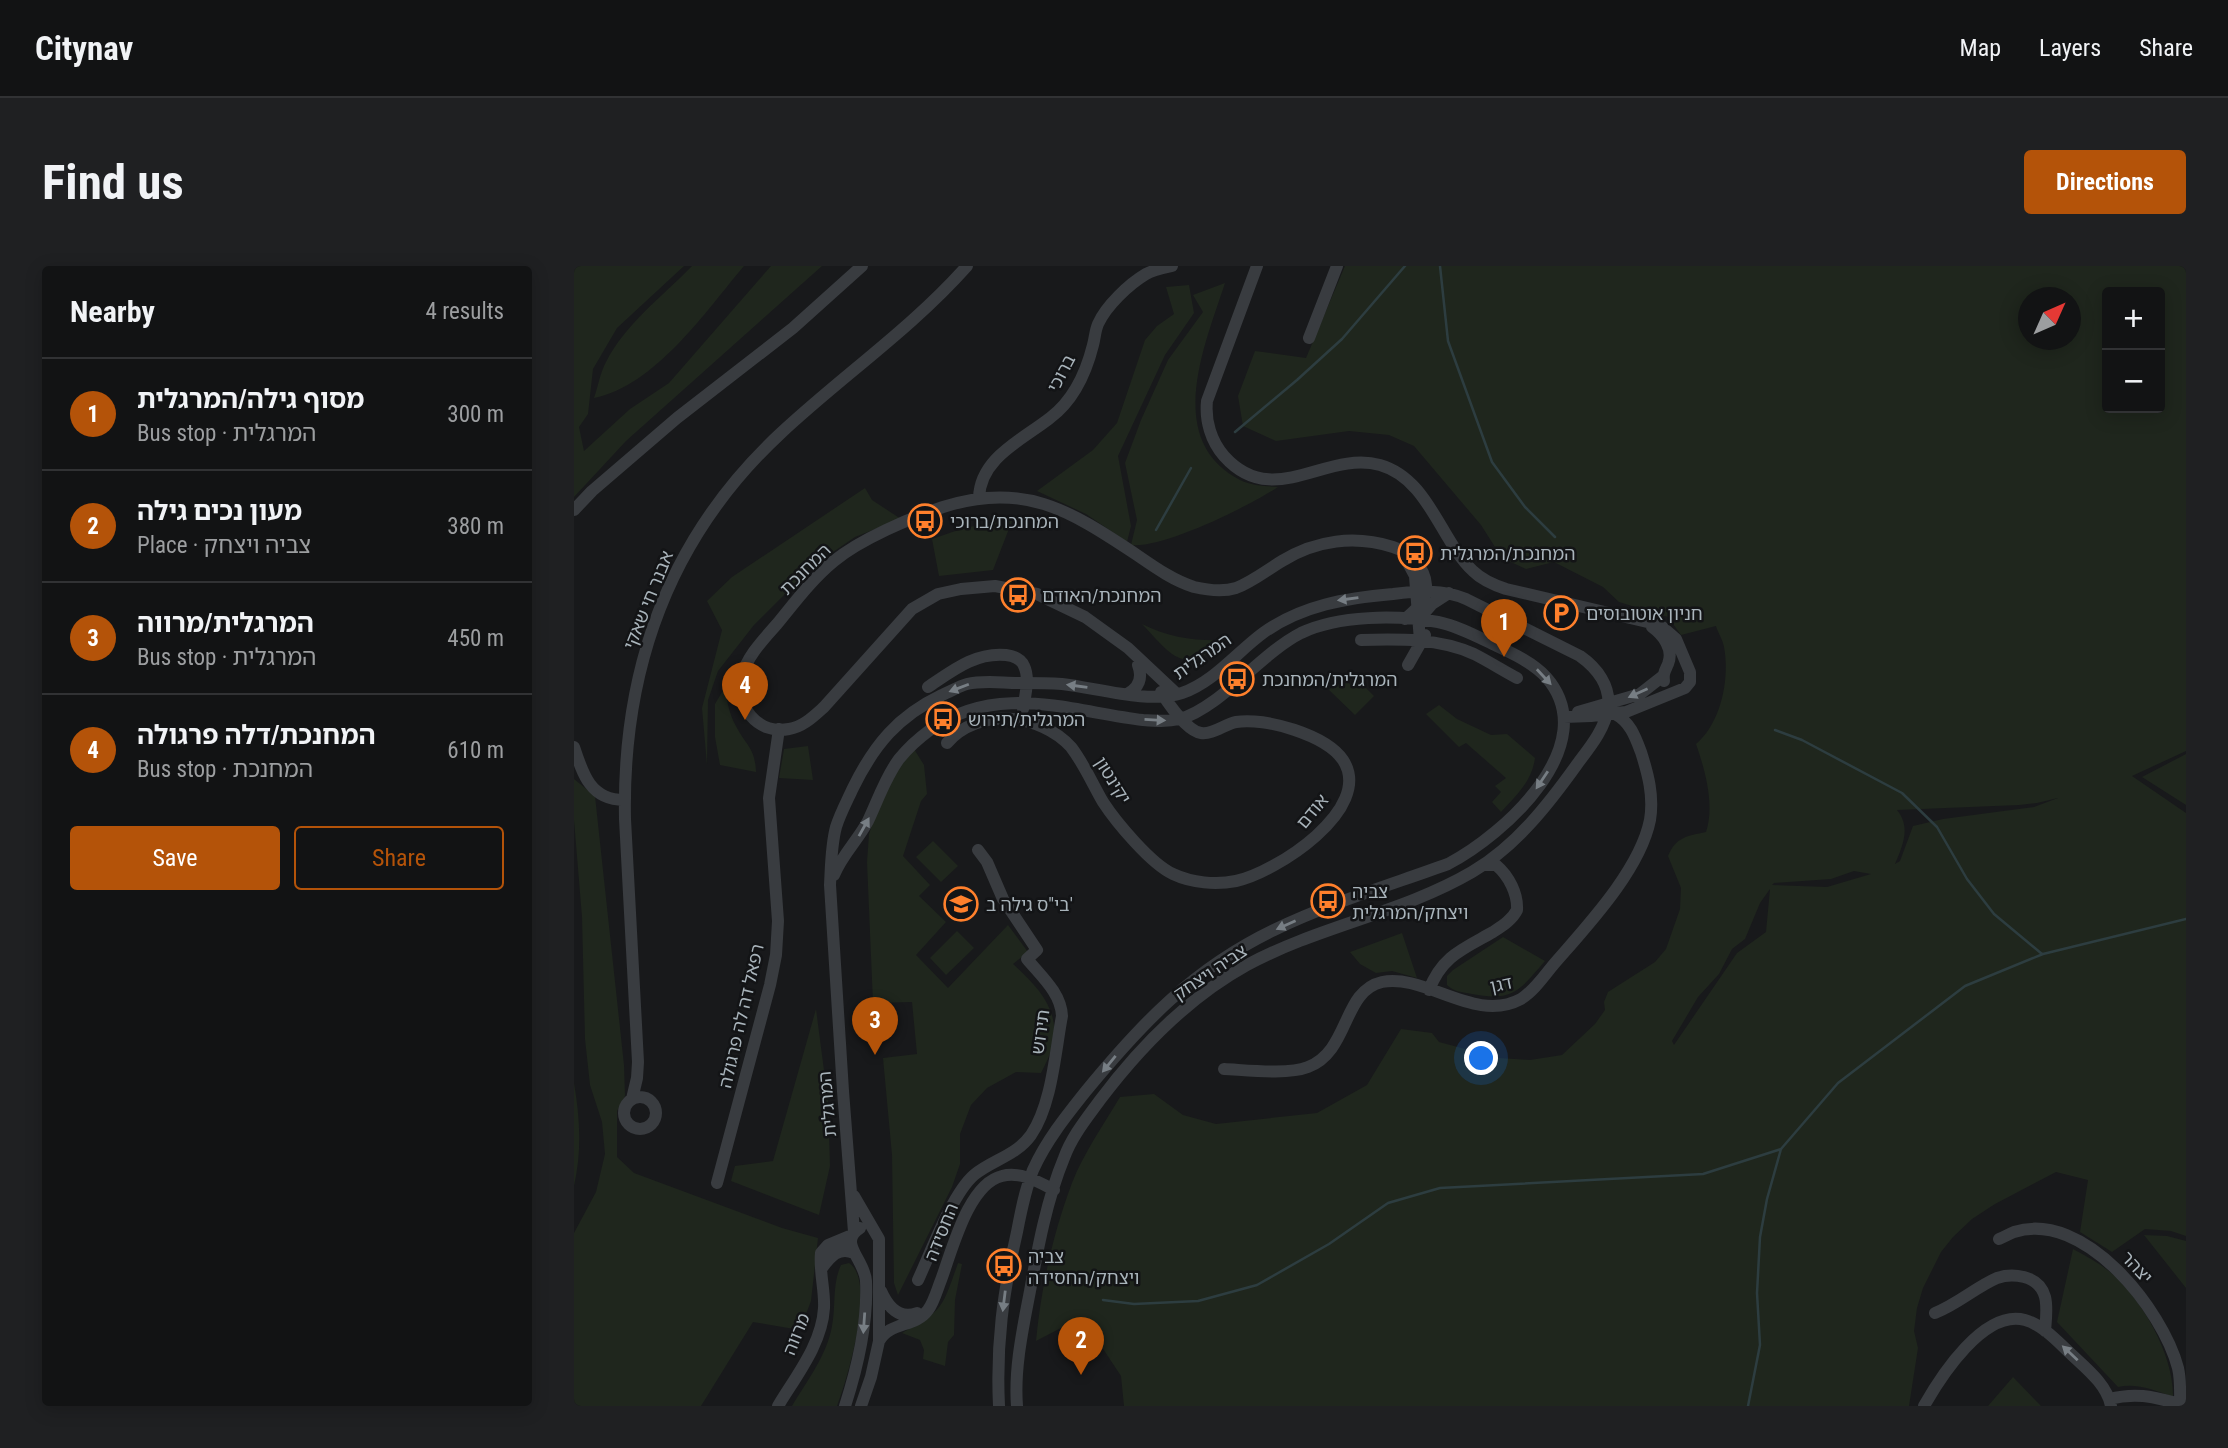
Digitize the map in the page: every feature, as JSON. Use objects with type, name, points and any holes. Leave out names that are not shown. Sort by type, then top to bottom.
[{"type":"street","points":[[574,510],[592,491],[677,418],[793,328],[862,266]]},
{"type":"street","name":"אבנר חי שאקי","points":[[632,1099],[638,1062],[624,800],[627,747],[637,677],[658,612],[683,558],[701,528],[754,458],[782,431],[927,309],[967,266]]},
{"type":"street","name":"ברוכי","points":[[979,498],[979,485],[989,467],[1008,448],[1052,417],[1077,388],[1089,359],[1099,321],[1106,312],[1148,272],[1172,266]]},
{"type":"street","points":[[1257,266],[1207,401],[1208,423],[1218,448],[1238,469],[1256,478],[1268,480],[1297,477],[1348,464],[1376,464],[1386,467],[1408,482],[1437,518],[1466,564],[1483,579],[1506,589],[1660,625],[1672,634],[1690,672],[1690,682],[1682,690],[1666,686],[1665,671],[1670,652],[1665,641],[1658,632],[1639,621]]},
{"type":"street","points":[[1308,338],[1337,266]]},
{"type":"street","name":"המחנכת","points":[[779,729],[763,725],[752,718],[745,708],[740,698],[743,673],[757,649],[810,585],[832,562],[859,544],[942,508],[979,498],[1011,497],[1060,509],[1094,527],[1174,579],[1210,590],[1236,588],[1286,559],[1324,543],[1348,540],[1391,546],[1410,566],[1421,592],[1413,616],[1420,641]]},
{"type":"street","points":[[779,729],[796,727],[815,716],[901,618],[923,601],[938,594],[995,586],[1037,594],[1063,605],[1107,631],[1180,694],[1178,706],[1181,718]]},
{"type":"street","name":"המרגלית","points":[[853,1233],[830,885],[836,828],[842,810],[870,755],[899,722],[915,710],[966,684],[996,681],[1060,684],[1127,694],[1180,694],[1212,675],[1263,632],[1301,612],[1342,599],[1421,592],[1449,593],[1503,615],[1580,656],[1594,667],[1601,677],[1610,710]]},
{"type":"street","points":[[1413,616],[1449,593]]},
{"type":"street","points":[[830,885],[838,866],[861,833],[887,777],[901,757],[914,743],[947,719],[972,708],[996,703],[1024,702],[1143,720],[1167,721],[1181,718],[1194,713],[1301,633],[1334,623],[1413,616],[1456,628],[1502,648],[1539,670],[1558,696],[1564,717],[1644,706],[1675,690]]},
{"type":"street","points":[[1408,665],[1420,641],[1438,622]]},
{"type":"street","points":[[1107,631],[1181,718],[1200,733]]},
{"type":"street","points":[[1361,640],[1420,641],[1452,647],[1472,653],[1517,678]]},
{"type":"street","points":[[928,687],[967,662],[998,655],[1019,659],[1024,665],[1026,682],[1022,720],[972,725],[962,729],[947,743]]},
{"type":"street","points":[[1610,710],[1640,694],[1676,663],[1686,666]]},
{"type":"street","points":[[1127,694],[1139,682],[1141,674],[1138,665]]},
{"type":"street","points":[[1634,734],[1644,706]]},
{"type":"street","name":"דגן","points":[[1224,1069],[1269,1071],[1306,1068],[1330,1053],[1355,1003],[1376,984],[1392,981],[1475,1004],[1499,1005],[1518,1000],[1534,987],[1575,940],[1631,865],[1649,822],[1652,799],[1650,785],[1634,734],[1624,720],[1610,710]]},
{"type":"street","name":"צביה ויצחק","points":[[1017,1406],[1018,1371],[1026,1311],[1064,1156],[1090,1114],[1146,1045],[1195,1000],[1234,973],[1269,955],[1430,893],[1484,865],[1506,847],[1544,808],[1590,746],[1610,710]]},
{"type":"street","points":[[1194,713],[1194,725],[1200,733]]},
{"type":"street","name":"צביה ויצחק","points":[[999,1406],[998,1354],[1004,1300],[1028,1183],[1042,1152],[1062,1121],[1123,1046],[1165,1003],[1202,973],[1273,930],[1448,864],[1477,847],[1512,817],[1542,780],[1560,747],[1564,717]]},
{"type":"street","name":"יקינטון","points":[[1022,720],[1046,727],[1063,738],[1078,757],[1104,804],[1148,855],[1173,874],[1204,882]]},
{"type":"street","name":"אודם","points":[[1200,733],[1232,722],[1248,721],[1298,732],[1317,738],[1335,751],[1347,768],[1349,777],[1346,796],[1341,806],[1298,852],[1267,870],[1243,879],[1219,883],[1204,882]]},
{"type":"street","name":"רפאל דה לה פרגולה","points":[[718,1183],[776,955],[778,910],[769,798],[779,729]]},
{"type":"street","points":[[574,747],[586,777],[598,793],[608,799],[624,800]]},
{"type":"street","points":[[1505,873],[1506,847]]},
{"type":"street","name":"תירוש","points":[[918,1280],[951,1210],[972,1177],[1014,1153],[1031,1135],[1047,1096],[1062,1016],[1062,1005],[1057,996],[1027,959],[1037,950],[1003,899],[987,862],[978,850]]},
{"type":"street","points":[[1429,990],[1435,975],[1446,961],[1499,928],[1514,916],[1517,910],[1517,901],[1505,873],[1496,865],[1484,865]]},
{"type":"street","name":"אבנר חי שאקי","points":[[638,1062],[648,1099]]},
{"type":"street","points":[[632,1099],[648,1099],[656,1107],[657,1115],[652,1125],[641,1129],[634,1128],[625,1120],[625,1108],[632,1099]]},
{"type":"street","name":"החסידה","points":[[879,1341],[891,1327],[919,1318],[929,1308],[965,1216],[975,1197],[989,1184],[1006,1175],[1054,1190]]},
{"type":"street","name":"המרגלית","points":[[852,1193],[874,1231]]},
{"type":"street","points":[[951,1210],[965,1216]]},
{"type":"street","points":[[822,1268],[821,1253],[828,1245],[865,1227],[874,1231],[879,1239],[879,1341],[861,1406]]},
{"type":"street","name":"יצהר","points":[[1999,1239],[2014,1232],[2055,1232],[2081,1242],[2121,1273],[2149,1307],[2169,1345],[2178,1370],[2180,1405]]},
{"type":"street","points":[[845,1406],[863,1335],[866,1276],[850,1245],[853,1233]]},
{"type":"street","points":[[822,1268],[834,1254],[849,1250],[856,1255],[872,1255],[878,1249]]},
{"type":"street","name":"מרווה","points":[[778,1406],[811,1350],[822,1324],[822,1268]]},
{"type":"street","points":[[1935,1313],[1999,1277],[2021,1276],[2031,1279],[2045,1290],[2045,1331]]},
{"type":"street","points":[[880,1289],[889,1306],[905,1315],[920,1312],[933,1299]]},
{"type":"street","points":[[1924,1406],[1958,1357],[1985,1329],[2011,1318],[2030,1322],[2045,1331],[2093,1375],[2110,1403],[2129,1394],[2180,1405]]},
{"type":"shaded area","points":[[574,266],[684,266],[617,328],[593,369],[588,414],[579,427],[584,451],[630,409],[669,383],[771,266],[822,266],[626,441],[574,497]]},
{"type":"shaded area","points":[[692,266],[744,266],[696,324],[658,363],[638,379],[616,391],[594,398],[604,366],[614,348],[645,311]]},
{"type":"shaded area","points":[[1345,266],[2186,266],[2186,751],[2132,776],[2186,813],[2186,1236],[2171,1231],[2145,1229],[2112,1252],[2080,1232],[2088,1180],[2056,1172],[1995,1204],[1972,1219],[1953,1237],[1941,1252],[1923,1288],[1914,1331],[1918,1348],[1909,1406],[1124,1406],[1121,1376],[1082,1317],[1036,1341],[1049,1261],[1065,1202],[1082,1161],[1120,1097],[1154,1094],[1183,1115],[1216,1124],[1317,1113],[1367,1085],[1401,1029],[1432,1033],[1439,1042],[1499,1058],[1530,1060],[1562,1055],[1595,1024],[1605,1010],[1604,1002],[1608,992],[1655,962],[1666,949],[1680,909],[1681,888],[1668,856],[1679,841],[1706,832],[1709,822],[1709,799],[1696,744],[1712,724],[1722,700],[1726,659],[1716,626],[1681,635],[1668,617],[1619,602],[1603,587],[1554,562],[1526,569],[1502,558],[1481,525],[1414,446],[1389,435],[1349,431],[1276,441],[1243,426],[1238,396],[1255,351],[1306,358]],"holes":[[[2058,798],[2034,807],[1943,819],[1913,826],[1900,861],[1895,864],[1905,830],[1897,810],[2019,805]],[[1854,871],[1871,874],[1827,887],[1772,885],[1831,879]],[[1770,889],[1766,932],[1737,953],[1674,1045],[1672,1041],[1698,997],[1719,974],[1732,949],[1745,939],[1760,903]]]},
{"type":"shaded area","points":[[1225,283],[1208,334],[1196,390],[1196,416],[1202,441],[1216,463],[1240,480],[1254,485],[1278,487],[1248,505],[1184,533],[1163,540],[1131,545],[1137,520],[1125,463],[1168,360],[1203,312],[1193,295]]},
{"type":"shaded area","points":[[1189,285],[1194,313],[1165,355],[1118,456],[1131,526],[1127,542],[1086,514],[1037,491],[1093,450],[1117,423],[1145,340],[1157,326],[1174,314],[1166,287]]},
{"type":"shaded area","points":[[865,488],[872,500],[901,519],[855,537],[814,565],[754,625],[718,671],[708,700],[707,765],[702,708],[722,630],[707,601],[732,577]]},
{"type":"shaded area","points":[[1012,521],[993,570],[939,576],[932,539],[971,527]]},
{"type":"shaded area","points":[[1142,624],[1182,638],[1226,640],[1212,651],[1189,660],[1172,653]]},
{"type":"shaded area","points":[[1341,676],[1354,688],[1360,682],[1374,696],[1355,715],[1329,690]]},
{"type":"shaded area","points":[[725,687],[732,717],[752,752],[756,772],[720,765],[715,737],[715,704]]},
{"type":"shaded area","points":[[1439,705],[1457,719],[1491,735],[1507,734],[1535,758],[1527,781],[1501,812],[1492,802],[1501,792],[1495,786],[1506,778],[1466,743],[1459,747],[1426,714]]},
{"type":"shaded area","points":[[808,746],[813,780],[779,778],[784,749]]},
{"type":"shaded area","points":[[914,749],[924,765],[927,794],[921,801],[903,856],[930,885],[919,896],[946,922],[916,955],[948,988],[1008,925],[1028,952],[1013,964],[1046,1001],[1054,1022],[1054,1035],[1052,1048],[1041,1073],[1016,1072],[987,1088],[971,1105],[960,1134],[960,1164],[952,1187],[898,1295],[894,1283],[892,1155],[883,1058],[917,1054],[912,1002],[873,1003],[867,862],[869,834],[883,793]]},
{"type":"shaded area","points":[[2186,754],[2186,805],[2142,777]]},
{"type":"shaded area","points":[[574,779],[595,796],[624,1065],[625,1096],[617,1111],[617,1157],[634,1173],[782,1228],[818,1238],[811,1301],[800,1330],[753,1322],[701,1406],[574,1406],[574,1233],[596,1192],[605,1154],[602,1122],[590,1085],[585,1039],[582,917],[574,820]]},
{"type":"shaded area","points":[[933,841],[958,866],[941,882],[916,857]]},
{"type":"shaded area","points":[[957,931],[974,948],[946,975],[930,958]]},
{"type":"shaded area","points":[[1402,933],[1417,978],[1392,971],[1376,973],[1360,964],[1350,952]]},
{"type":"shaded area","points":[[1503,937],[1545,961],[1522,986],[1507,995],[1486,996],[1462,992],[1447,985],[1447,976],[1453,970]]},
{"type":"shaded area","points":[[816,1009],[828,1101],[830,1166],[819,1215],[731,1181],[735,1166],[773,1161]]},
{"type":"shaded area","points":[[574,1083],[579,1134],[574,1186]]},
{"type":"shaded area","points":[[2144,1235],[2167,1236],[2186,1241],[2186,1288]]},
{"type":"shaded area","points":[[2073,1249],[2110,1272],[2144,1312],[2162,1346],[2172,1381],[2173,1397],[2139,1387],[2118,1387],[2057,1322]]},
{"type":"shaded area","points":[[849,1263],[857,1273],[860,1309],[853,1354],[837,1406],[792,1406],[826,1347],[832,1326],[838,1272],[841,1265]]},
{"type":"shaded area","points":[[958,1263],[962,1264],[955,1300],[954,1335],[948,1342],[945,1366],[923,1359],[924,1350],[920,1340],[902,1333],[926,1319],[940,1306]]},
{"type":"shaded area","points":[[2013,1377],[2041,1406],[1988,1406]]},
{"type":"waterway","points":[[1235,432],[1342,339],[1405,266]]},
{"type":"waterway","points":[[1440,266],[1448,341],[1492,462],[1525,507],[1555,537]]},
{"type":"waterway","points":[[1156,530],[1191,468]]},
{"type":"waterway","points":[[1775,730],[1802,740],[1902,793],[1937,827],[1967,879],[1994,914],[2042,954]]},
{"type":"waterway","points":[[1748,1406],[1760,1345],[1757,1293],[1760,1237],[1767,1199],[1781,1149],[1838,1083],[1965,986],[2043,954],[2186,919]]},
{"type":"waterway","points":[[1103,1300],[1134,1304],[1198,1301],[1257,1285],[1329,1244],[1388,1203],[1440,1188],[1703,1174],[1781,1149]]},
{"type":"place","name":"המחנכת/ברוכי","points":[[925,521]]},
{"type":"place","name":"המחנכת/המרגלית","points":[[1415,553]]},
{"type":"place","name":"המחנכת/האודם","points":[[1018,595]]},
{"type":"place","name":"חניון אוטובוסים","points":[[1561,613]]},
{"type":"place","name":"מסוף גילה/המרגלית","points":[[1504,657]]},
{"type":"place","name":"המרגלית/המחנכת","points":[[1237,679]]},
{"type":"place","name":"המרגלית/תירוש","points":[[943,719]]},
{"type":"place","name":"המחנכת/דלה פרגולה","points":[[745,720]]},
{"type":"place","name":"צביה ויצחק/המרגלית","points":[[1328,901]]},
{"type":"place","name":"בי\"ס גילה ב'","points":[[961,904]]},
{"type":"place","name":"המרגלית/מרווה","points":[[875,1055]]},
{"type":"place","name":"צביה ויצחק/החסידה","points":[[1004,1266]]},
{"type":"place","name":"מעון נכים גילה","points":[[1081,1375]]}]
